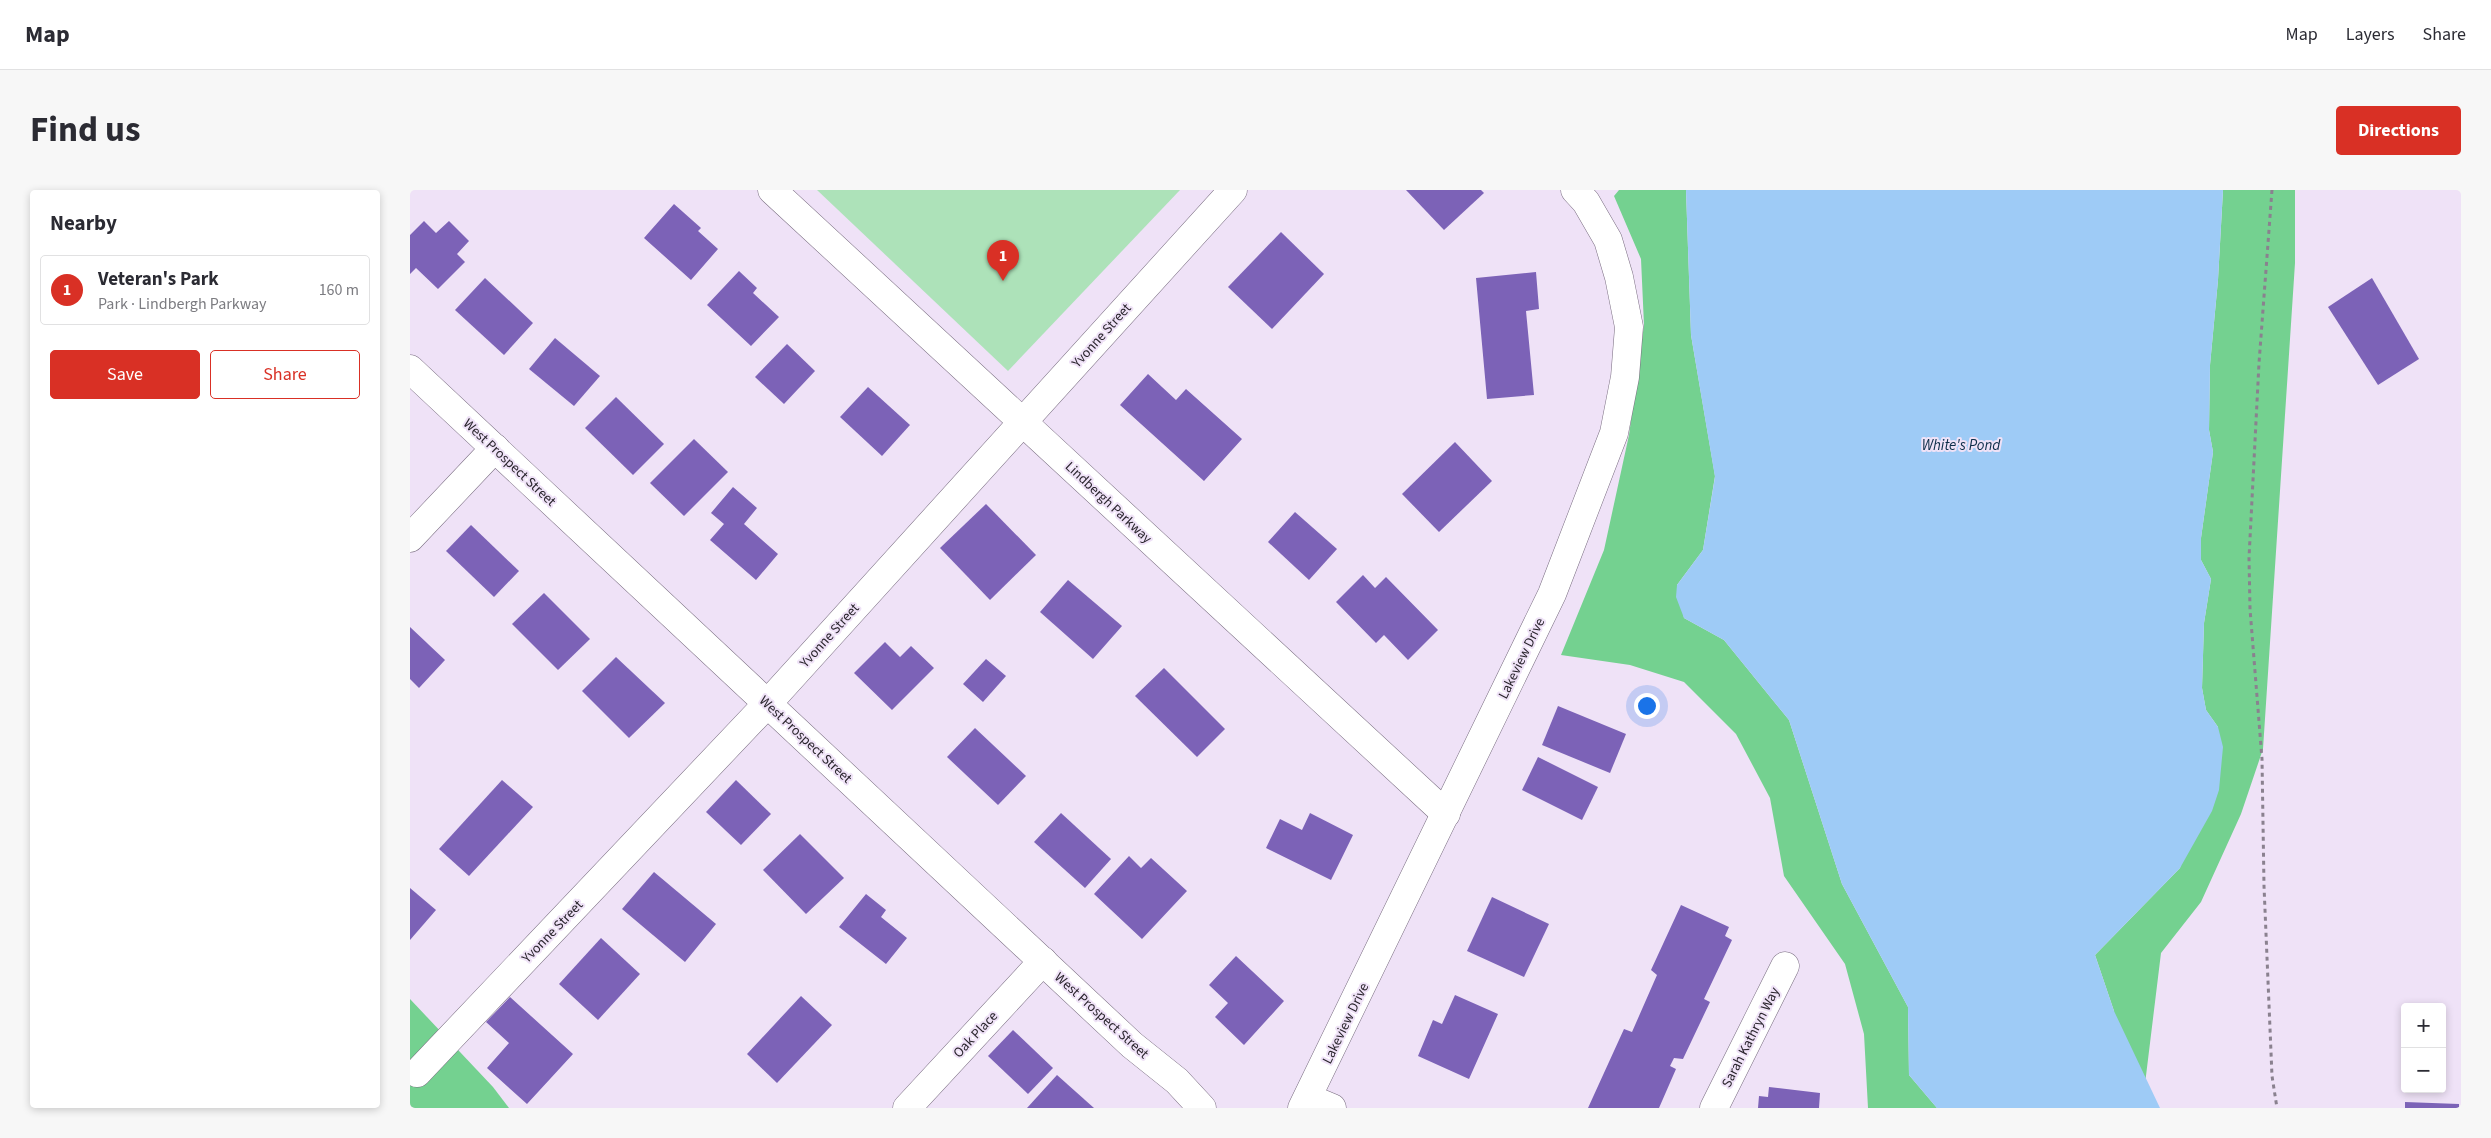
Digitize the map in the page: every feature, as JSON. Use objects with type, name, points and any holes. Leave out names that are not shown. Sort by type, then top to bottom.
[{"type":"street","name":"Lindbergh Parkway","points":[[772,190],[1446,814]]},
{"type":"street","name":"Yvonne Street","points":[[417,1073],[768,703],[1233,190]]},
{"type":"street","name":"Lakeview Drive","points":[[1314,1105],[1446,814],[1552,594],[1614,433],[1625,377],[1629,327],[1620,278],[1608,240],[1586,202],[1575,190]]},
{"type":"street","name":"West Prospect Street","points":[[410,369],[1132,1045],[1177,1080],[1202,1108]]},
{"type":"street","points":[[410,538],[495,448]]},
{"type":"street","name":"Oak Place","points":[[907,1108],[1043,961]]},
{"type":"street","name":"Sarah Kathryn Way","points":[[1714,1108],[1786,966]]},
{"type":"path","points":[[2272,190],[2259,363],[2249,558],[2250,609],[2262,759],[2264,886],[2272,1066],[2277,1108]]},
{"type":"green space","points":[[817,190],[1180,190],[1008,371]]},
{"type":"green space","points":[[1619,190],[1686,190],[1691,335],[1715,476],[1703,550],[1677,585],[1684,618],[1724,640],[1789,720],[1842,884],[1908,1007],[1909,1075],[1937,1108],[1868,1108],[1864,1034],[1845,964],[1784,876],[1770,798],[1736,734],[1684,682],[1630,665],[1561,655],[1604,550],[1629,435],[1644,325],[1641,259],[1614,196]]},
{"type":"green space","points":[[2223,190],[2295,190],[2295,263],[2263,749],[2241,814],[2201,902],[2161,953],[2145,1084],[2064,1108],[2114,1011],[2095,955],[2180,868],[2218,727],[2206,710],[2202,688],[2204,623],[2211,579],[2201,560],[2201,538],[2213,452],[2209,430],[2210,365],[2218,280]]},
{"type":"green space","points":[[410,999],[493,1087],[509,1108],[410,1108]]},
{"type":"water","name":"White's Pond","points":[[1686,190],[2223,190],[2218,280],[2210,365],[2209,430],[2213,452],[2201,538],[2201,560],[2211,579],[2204,623],[2202,688],[2206,710],[2218,727],[2223,747],[2219,790],[2212,811],[2180,868],[2095,955],[2114,1011],[2160,1108],[1937,1108],[1909,1075],[1908,1007],[1842,884],[1789,720],[1724,640],[1684,618],[1676,597],[1677,585],[1703,550],[1715,477],[1691,335]]},
{"type":"building","points":[[1406,190],[1481,190],[1484,193],[1444,230]]},
{"type":"building","points":[[674,204],[701,228],[698,231],[718,249],[691,280],[644,238]]},
{"type":"building","points":[[424,221],[436,233],[449,221],[469,241],[457,254],[465,262],[438,289],[416,268],[410,274],[410,235]]},
{"type":"building","points":[[1281,232],[1324,274],[1272,329],[1228,287]]},
{"type":"building","points":[[739,271],[757,288],[753,293],[779,317],[751,346],[707,305]]},
{"type":"building","points":[[1536,272],[1539,309],[1526,311],[1534,395],[1487,399],[1476,278]]},
{"type":"building","points":[[485,278],[533,323],[504,355],[455,310]]},
{"type":"building","points":[[2372,278],[2419,359],[2378,385],[2328,307]]},
{"type":"building","points":[[555,338],[600,376],[574,406],[529,369]]},
{"type":"building","points":[[787,344],[815,371],[784,404],[755,377]]},
{"type":"building","points":[[1148,374],[1176,400],[1186,389],[1242,439],[1204,481],[1120,405]]},
{"type":"building","points":[[868,387],[910,425],[882,456],[840,417]]},
{"type":"building","points":[[616,397],[664,444],[633,475],[585,428]]},
{"type":"building","points":[[694,439],[728,472],[684,516],[650,483]]},
{"type":"building","points":[[1455,442],[1492,481],[1439,532],[1402,494]]},
{"type":"building","points":[[733,487],[757,508],[744,524],[778,554],[756,580],[710,540],[724,524],[711,513]]},
{"type":"building","points":[[986,504],[1036,555],[990,600],[940,548]]},
{"type":"building","points":[[1295,512],[1337,549],[1309,580],[1268,542]]},
{"type":"building","points":[[471,525],[519,571],[494,597],[446,551]]},
{"type":"building","points":[[1363,575],[1375,588],[1386,577],[1438,630],[1408,660],[1384,635],[1376,643],[1336,602]]},
{"type":"building","points":[[1068,580],[1122,626],[1093,659],[1040,612]]},
{"type":"building","points":[[544,593],[590,639],[558,670],[512,624]]},
{"type":"building","points":[[410,627],[445,660],[419,688],[410,679]]},
{"type":"building","points":[[885,642],[900,657],[911,646],[934,668],[892,710],[854,673]]},
{"type":"building","points":[[616,657],[665,703],[629,738],[582,691]]},
{"type":"building","points":[[986,659],[1006,676],[983,702],[963,684]]},
{"type":"building","points":[[1164,668],[1225,729],[1197,757],[1135,696]]},
{"type":"building","points":[[1558,706],[1626,734],[1610,773],[1542,745]]},
{"type":"building","points":[[975,728],[1026,776],[998,805],[947,757]]},
{"type":"building","points":[[1538,757],[1598,787],[1582,820],[1522,790]]},
{"type":"building","points":[[502,780],[533,807],[469,876],[439,849]]},
{"type":"building","points":[[736,780],[771,814],[741,845],[706,812]]},
{"type":"building","points":[[1061,813],[1111,859],[1085,888],[1034,842]]},
{"type":"building","points":[[1310,813],[1353,835],[1331,880],[1266,848],[1280,819],[1302,830]]},
{"type":"building","points":[[800,834],[844,878],[806,914],[763,870]]},
{"type":"building","points":[[1129,856],[1141,868],[1151,858],[1187,891],[1142,939],[1094,894]]},
{"type":"building","points":[[654,872],[716,924],[685,962],[622,909]]},
{"type":"building","points":[[410,888],[436,910],[410,940]]},
{"type":"building","points":[[866,894],[886,910],[881,917],[907,938],[886,964],[839,927]]},
{"type":"building","points":[[1492,897],[1549,924],[1524,977],[1467,951]]},
{"type":"building","points":[[1681,905],[1729,927],[1725,936],[1732,940],[1704,999],[1710,1002],[1683,1059],[1674,1058],[1670,1066],[1676,1069],[1659,1108],[1588,1108],[1624,1029],[1632,1032],[1657,975],[1651,970]]},
{"type":"building","points":[[601,938],[640,974],[598,1020],[559,984]]},
{"type":"building","points":[[1236,956],[1284,1001],[1244,1045],[1215,1017],[1228,1003],[1209,985]]},
{"type":"building","points":[[1455,995],[1498,1014],[1469,1079],[1418,1056],[1433,1020],[1442,1024]]},
{"type":"building","points":[[801,996],[832,1025],[777,1083],[747,1054]]},
{"type":"building","points":[[510,997],[573,1054],[527,1104],[487,1068],[509,1043],[486,1022]]},
{"type":"building","points":[[1013,1030],[1053,1068],[1028,1094],[988,1056]]},
{"type":"building","points":[[1057,1075],[1094,1108],[1027,1108]]},
{"type":"building","points":[[1769,1087],[1820,1093],[1819,1108],[1758,1108],[1759,1096],[1768,1097]]},
{"type":"building","points":[[2405,1102],[2459,1104],[2459,1108],[2405,1108]]},
{"type":"place","name":"Veteran's Park","points":[[1003,281]]}]
